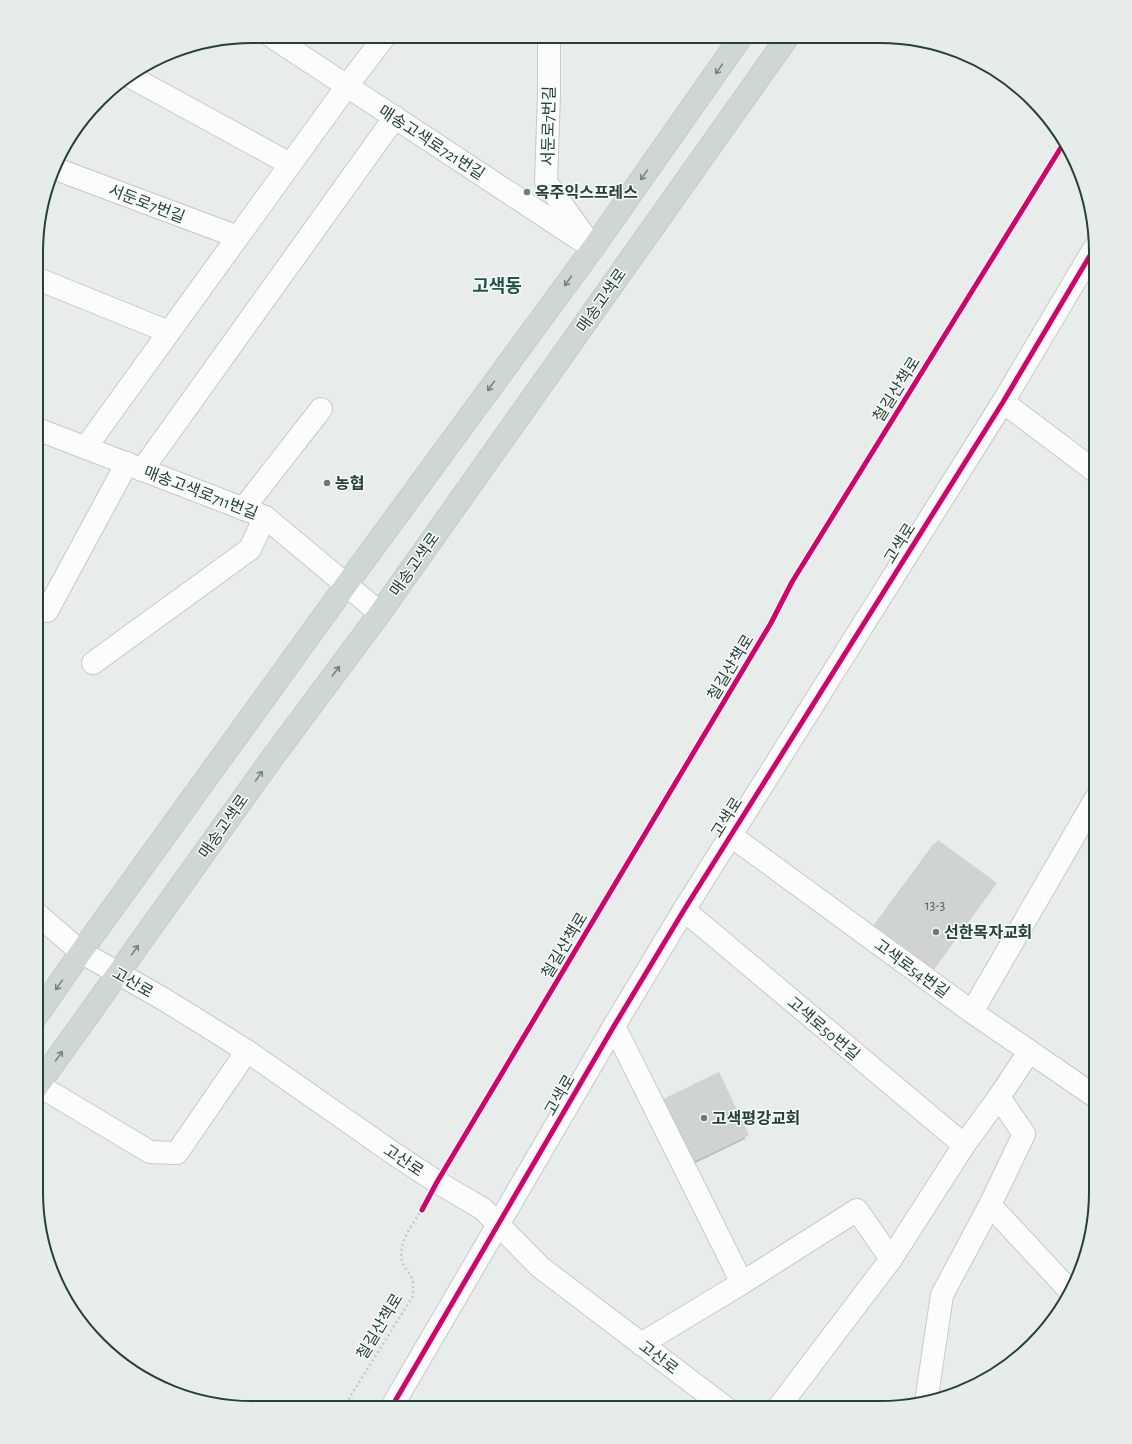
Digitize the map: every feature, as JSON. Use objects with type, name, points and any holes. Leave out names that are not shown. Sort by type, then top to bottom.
[{"type":"main road","points":[[43,1007],[346,585],[592,248],[737,43]]},
{"type":"main road","name":"매송고색로","points":[[43,1078],[270,761],[380,613],[783,43]]},
{"type":"street","name":"매송고색로721번길","points":[[282,43],[592,248]]},
{"type":"street","points":[[86,447],[290,164],[380,43]]},
{"type":"street","name":"서둔로7번길","points":[[548,43],[549,94],[546,182],[592,248]]},
{"type":"street","points":[[135,79],[290,164]]},
{"type":"street","points":[[43,608],[47,610],[134,467],[395,117]]},
{"type":"street","name":"서둔로7번길","points":[[60,170],[238,237]]},
{"type":"street","name":"고색로","points":[[395,1401],[614,1026],[684,910],[1003,402],[1089,257]]},
{"type":"street","points":[[43,281],[169,332]]},
{"type":"street","points":[[1003,402],[1089,467]]},
{"type":"street","points":[[243,509],[321,409]]},
{"type":"street","name":"매송고색로711번길","points":[[43,431],[265,517],[380,613]]},
{"type":"street","points":[[93,663],[250,549],[265,517]]},
{"type":"street","points":[[972,1012],[1089,810]]},
{"type":"street","name":"고색로54번길","points":[[730,836],[972,1012],[1089,1092]]},
{"type":"street","name":"고색로50번길","points":[[684,910],[964,1145]]},
{"type":"street","name":"고산로","points":[[43,920],[81,952],[165,1000],[247,1051],[393,1153],[437,1182],[483,1209],[540,1267],[717,1401]]},
{"type":"street","points":[[614,1026],[742,1283]]},
{"type":"street","points":[[43,1090],[150,1152],[177,1153],[247,1051]]},
{"type":"street","points":[[783,1401],[891,1259],[964,1145],[1029,1052]]},
{"type":"street","points":[[927,1396],[942,1295],[990,1206],[1024,1134],[999,1097]]},
{"type":"street","points":[[990,1206],[1066,1286]]},
{"type":"street","points":[[641,1344],[742,1283],[857,1210],[891,1259]]},
{"type":"building","points":[[938,840],[997,883],[933,971],[874,927]]},
{"type":"building","name":"고색평강교회","points":[[719,1072],[749,1135],[689,1164],[659,1101]]},
{"type":"cycle path","name":"철길산책로","points":[[422,1210],[437,1182],[771,623],[792,582],[1061,148]]},
{"type":"cycle path","points":[[395,1401],[614,1026],[684,910],[1003,402],[1089,257]]},
{"type":"place","name":"옥주익스프레스","points":[[527,192]]},
{"type":"place","name":"농협","points":[[327,483]]},
{"type":"place","name":"선한목자교회","points":[[936,932]]},
{"type":"place","name":"고색평강교회","points":[[704,1118]]},
{"type":"district","name":"고색동","points":[[497,286]]}]
